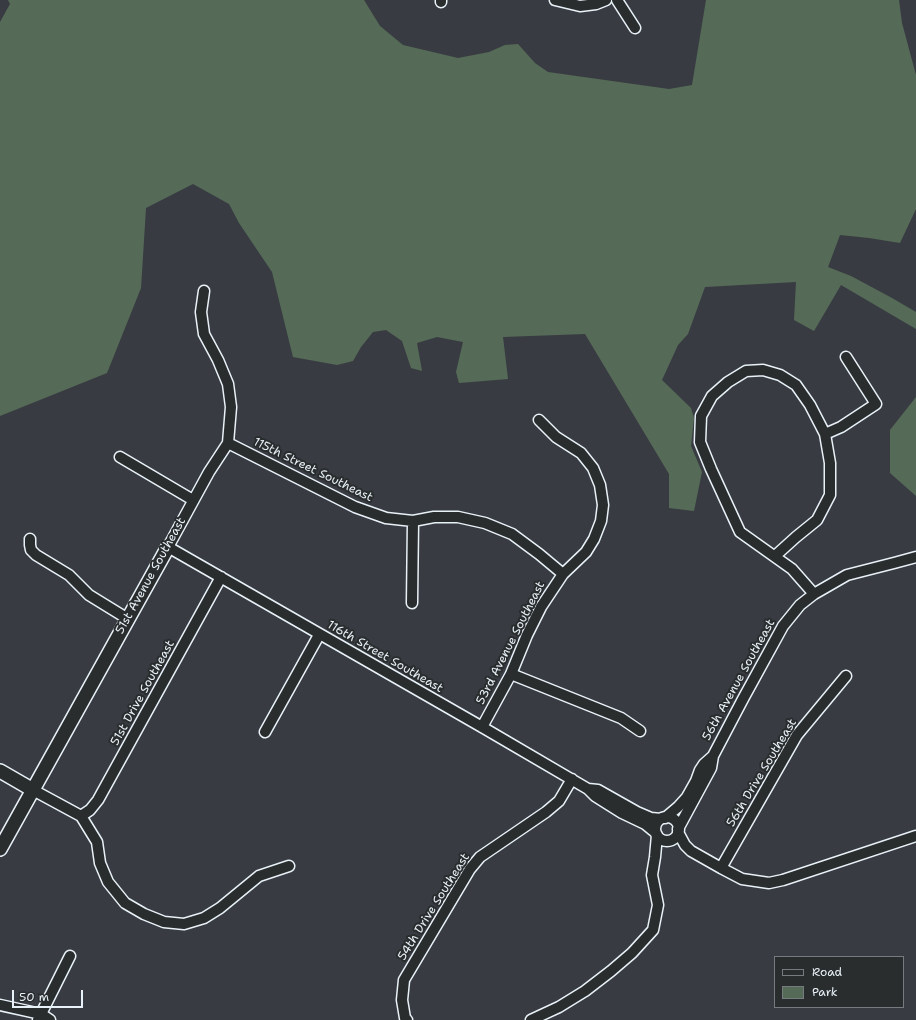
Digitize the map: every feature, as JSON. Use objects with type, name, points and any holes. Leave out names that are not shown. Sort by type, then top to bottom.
[{"type":"street","points":[[555,0],[580,6],[596,4],[606,0]]},
{"type":"street","points":[[617,0],[635,28]]},
{"type":"street","name":"51st Avenue Southeast","points":[[0,849],[193,500],[228,443],[231,407],[228,384],[204,334],[201,312],[204,291]]},
{"type":"street","points":[[825,434],[841,427],[876,404],[846,357]]},
{"type":"street","points":[[775,556],[817,520],[830,495],[830,463],[825,434],[810,405],[796,386],[780,375],[763,370],[746,371],[728,382],[712,396],[702,416],[700,442],[710,469],[740,532],[792,569],[814,594]]},
{"type":"street","name":"53rd Avenue Southeast","points":[[482,727],[510,674],[541,607],[562,574],[586,552],[594,539],[601,521],[603,505],[600,484],[593,468],[581,453],[556,437],[539,420]]},
{"type":"street","name":"115th Street Southeast","points":[[228,443],[355,507],[386,518],[413,521],[434,517],[458,517],[485,523],[512,534],[539,554],[562,574]]},
{"type":"street","points":[[120,457],[193,500]]},
{"type":"street","points":[[412,604],[413,521]]},
{"type":"street","points":[[30,539],[31,550],[36,555],[69,575],[89,595],[128,619]]},
{"type":"street","name":"116th Street Southeast","points":[[168,547],[572,779],[622,813],[645,824],[656,834]]},
{"type":"street","name":"56th Avenue Southeast","points":[[678,830],[711,768],[713,756],[783,626],[800,605],[814,594],[847,575],[916,557]]},
{"type":"street","name":"51st Drive Southeast","points":[[81,816],[90,810],[98,800],[222,578]]},
{"type":"street","points":[[265,732],[320,634]]},
{"type":"street","points":[[510,674],[621,718],[640,731]]},
{"type":"street","name":"56th Drive Southeast","points":[[721,868],[797,736],[809,719],[846,676]]},
{"type":"street","name":"56th Avenue Southeast","points":[[663,818],[678,807],[687,797],[700,770],[713,756]]},
{"type":"street","points":[[0,771],[81,816],[97,842],[100,862],[108,882],[125,903],[144,914],[164,922],[184,924],[204,918],[220,908],[259,876],[289,866]]},
{"type":"street","name":"54th Drive Southeast","points":[[406,1019],[402,1000],[404,980],[470,870],[480,857],[546,812],[559,801],[572,779]]},
{"type":"street","name":"116th Street Southeast","points":[[588,789],[598,790],[637,812],[651,818],[663,818]]},
{"type":"street","points":[[531,1020],[559,1007],[585,992],[632,953],[653,930],[658,905],[652,875],[656,857],[655,828],[656,824],[663,818],[669,818],[676,822],[685,844],[691,851],[742,879],[769,883],[783,880],[916,836]]},
{"type":"street","points":[[656,857],[676,836],[678,830]]},
{"type":"street","points":[[656,834],[662,840],[670,841],[682,850],[691,851]]},
{"type":"street","points":[[39,1017],[70,956]]},
{"type":"street","points":[[0,1005],[50,1020]]},
{"type":"green space","points":[[8,0],[364,0],[380,26],[403,45],[458,58],[489,52],[505,45],[518,44],[535,63],[548,72],[669,89],[692,85],[706,0],[899,0],[902,23],[916,75],[916,209],[900,243],[840,235],[828,267],[851,276],[916,312],[916,329],[841,285],[814,331],[794,320],[796,282],[705,287],[688,334],[678,345],[662,380],[691,408],[694,418],[691,446],[702,472],[694,511],[669,508],[669,474],[585,334],[503,337],[508,379],[459,383],[456,372],[463,342],[437,337],[417,343],[422,371],[411,368],[402,341],[386,330],[373,332],[361,347],[353,361],[337,365],[293,357],[272,272],[239,223],[229,204],[193,184],[146,208],[141,288],[107,373],[0,416],[0,22],[10,4]]},
{"type":"green space","points":[[916,397],[916,496],[890,473],[890,430]]}]
